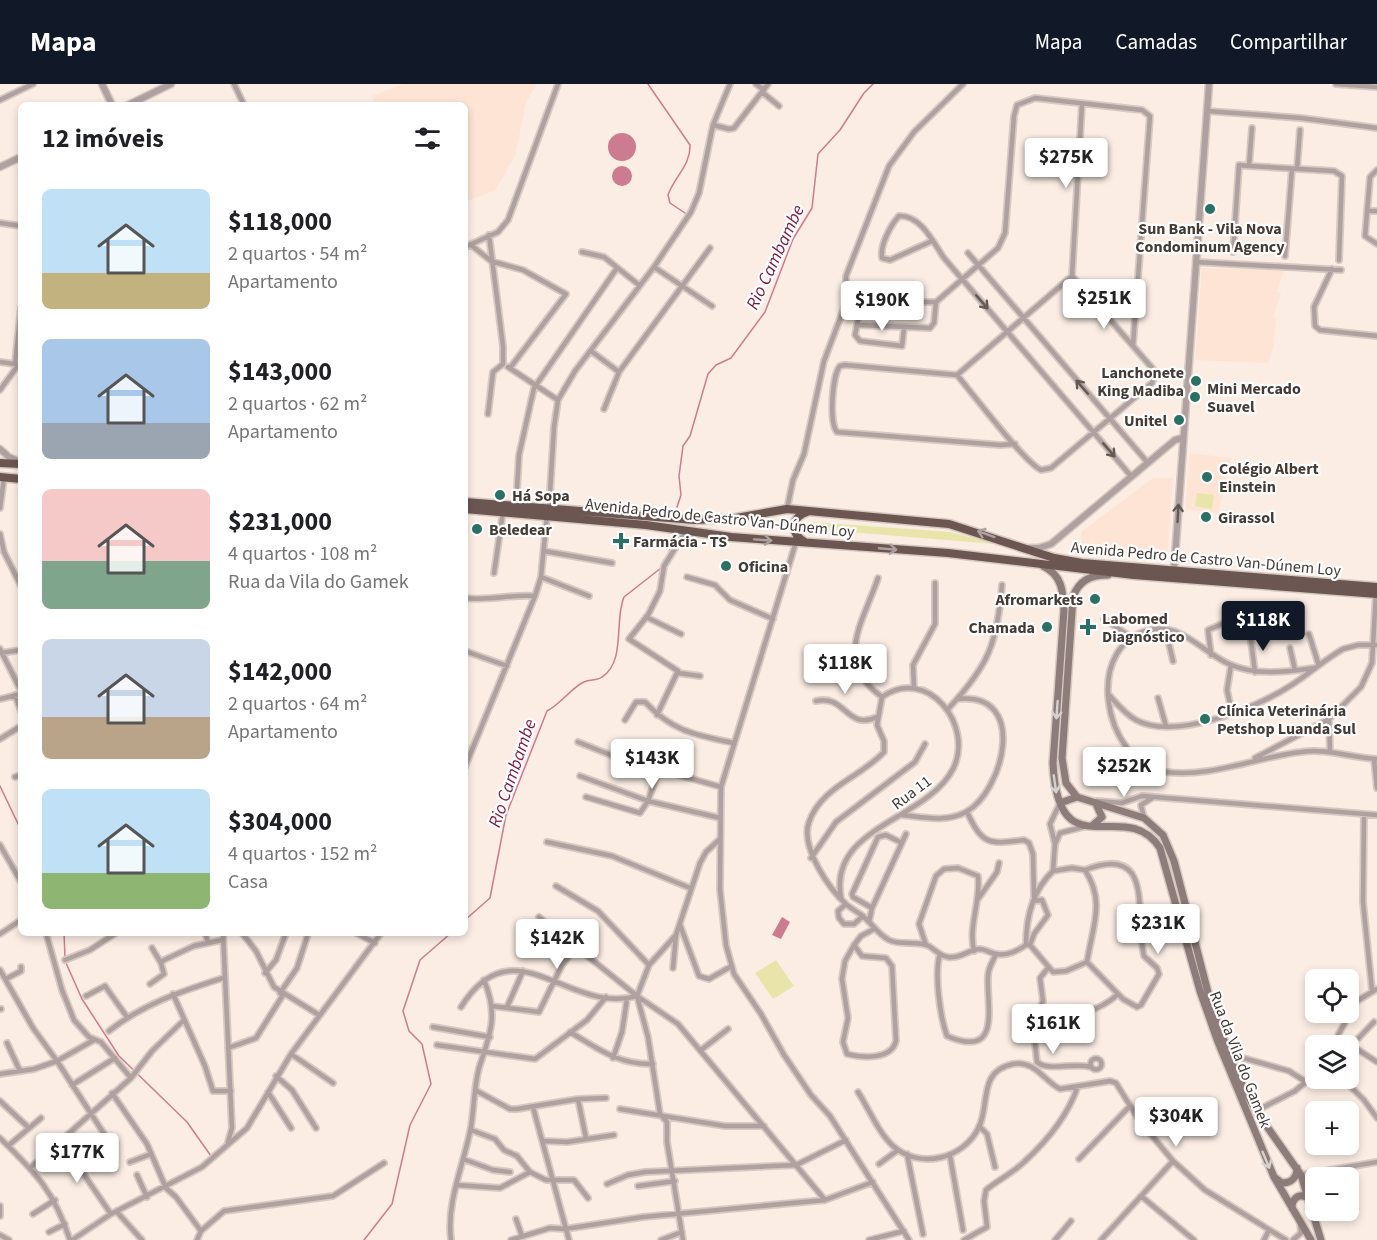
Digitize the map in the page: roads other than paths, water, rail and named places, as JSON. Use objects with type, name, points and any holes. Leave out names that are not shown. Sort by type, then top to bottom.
[{"type":"highway","points":[[0,463],[18,463]]},
{"type":"highway","points":[[2,478],[18,479]]},
{"type":"highway","name":"Avenida Pedro de Castro Van-Dúnem Loy","points":[[468,502],[516,506],[548,512]]},
{"type":"highway","name":"Avenida Pedro de Castro Van-Dúnem Loy","points":[[468,509],[548,512],[646,521],[685,530],[1029,562],[1117,574],[1377,591]]},
{"type":"highway","name":"Avenida Pedro de Castro Van-Dúnem Loy","points":[[646,521],[736,518],[787,509],[949,524],[1063,560],[1377,591]]},
{"type":"highway","points":[[809,542],[798,537],[794,526],[799,516],[810,512]]},
{"type":"main road","points":[[1029,562],[1052,570],[1062,587],[1064,610],[1053,763],[1054,786],[1060,803],[1077,797]]},
{"type":"main road","points":[[1117,574],[1095,576],[1083,581],[1077,588],[1071,604],[1062,758],[1066,783],[1077,797],[1096,805],[1144,818]]},
{"type":"main road","name":"Rua da Vila do Gamek","points":[[1060,803],[1069,819],[1079,824],[1138,830],[1149,836],[1160,848],[1209,1018],[1274,1177],[1311,1240]]},
{"type":"main road","points":[[1091,826],[1101,817],[1096,805]]},
{"type":"main road","name":"Rua da Vila do Gamek","points":[[1144,818],[1163,835],[1168,846],[1207,992],[1229,1054],[1256,1111],[1296,1166],[1305,1185]]},
{"type":"main road","points":[[1274,1177],[1280,1182],[1290,1182],[1297,1174],[1296,1166]]},
{"type":"main road","points":[[1293,1211],[1292,1203],[1297,1197],[1305,1196]]},
{"type":"main road","name":"Rua da Vila do Gamek","points":[[1316,1221],[1321,1240]]},
{"type":"street","points":[[0,100],[33,84]]},
{"type":"street","points":[[102,84],[111,102]]},
{"type":"street","points":[[234,84],[243,102]]},
{"type":"street","points":[[468,246],[502,229],[508,220],[558,84]]},
{"type":"street","points":[[756,84],[779,106]]},
{"type":"street","points":[[713,125],[729,129],[735,128],[768,84]]},
{"type":"street","points":[[787,509],[793,480],[804,454],[824,361],[846,303],[846,276],[889,166],[914,132],[963,84]]},
{"type":"street","points":[[1174,571],[1209,84]]},
{"type":"street","points":[[1336,84],[1377,87]]},
{"type":"street","points":[[134,102],[167,85]]},
{"type":"street","points":[[468,759],[541,577],[558,400],[575,371],[654,267],[691,212],[699,193],[713,125],[728,85]]},
{"type":"street","points":[[904,328],[902,346],[860,341],[855,335],[860,310],[873,301],[936,302],[998,248],[1005,232],[1011,144],[1017,105],[1035,98],[1142,110],[1150,116],[1132,346]]},
{"type":"street","points":[[957,375],[1036,468],[1046,470],[1110,419],[1154,379],[1153,369],[1072,276],[1082,104]]},
{"type":"street","points":[[1207,111],[1301,118],[1377,128]]},
{"type":"street","points":[[1249,166],[1252,128]]},
{"type":"street","points":[[1285,256],[1300,130]]},
{"type":"street","points":[[0,167],[18,158]]},
{"type":"street","points":[[1233,252],[1239,165],[1334,171],[1342,176],[1339,260]]},
{"type":"street","points":[[1377,170],[1370,177],[1365,236],[1377,244]]},
{"type":"street","points":[[1367,211],[1377,211]]},
{"type":"street","points":[[932,241],[890,260],[882,258],[881,251],[891,227],[899,216],[915,220],[932,241],[944,258],[1131,476]]},
{"type":"street","points":[[0,223],[18,225]]},
{"type":"street","points":[[489,236],[503,346],[503,364]]},
{"type":"street","points":[[468,246],[492,261],[530,273],[566,294],[510,368]]},
{"type":"street","points":[[604,409],[619,372],[710,248]]},
{"type":"street","points":[[582,252],[604,257],[639,285]]},
{"type":"street","points":[[968,253],[1148,463]]},
{"type":"street","points":[[1196,262],[1341,270]]},
{"type":"street","points":[[654,267],[712,306]]},
{"type":"street","points":[[516,506],[519,454],[529,404],[536,385],[617,268]]},
{"type":"street","points":[[1332,269],[1314,307],[1315,326],[1320,330],[1377,336]]},
{"type":"street","points":[[1015,444],[849,434],[833,428],[831,422],[835,374],[840,366],[957,375],[1072,276]]},
{"type":"street","points":[[857,325],[930,328],[934,323],[936,302]]},
{"type":"street","points":[[591,351],[619,372]]},
{"type":"street","points":[[0,362],[18,364],[0,390]]},
{"type":"street","points":[[503,364],[558,400]]},
{"type":"street","points":[[488,414],[493,372],[503,364]]},
{"type":"street","points":[[1012,544],[1039,548],[1051,544],[1131,476],[1176,440],[1182,438]]},
{"type":"street","points":[[0,449],[18,462]]},
{"type":"street","points":[[0,508],[2,478]]},
{"type":"street","points":[[494,573],[503,512]]},
{"type":"street","points":[[678,673],[677,669],[631,643],[629,639],[631,633],[646,617],[660,591],[664,566],[685,530]]},
{"type":"street","points":[[0,534],[4,552],[18,580]]},
{"type":"street","points":[[796,542],[721,787],[720,889],[730,967],[762,1014],[784,1055],[846,1140],[909,1240]]},
{"type":"street","points":[[544,551],[612,563]]},
{"type":"street","points":[[541,577],[589,596]]},
{"type":"street","points":[[687,577],[715,585],[730,600],[773,619]]},
{"type":"street","points":[[878,578],[857,633],[855,657],[858,671],[864,681],[882,697]]},
{"type":"street","points":[[914,688],[913,665],[935,624],[935,583]]},
{"type":"street","points":[[1002,585],[993,643],[980,671],[948,709],[931,695],[914,688],[888,692],[882,697],[877,717],[884,752],[828,794],[814,810],[807,825],[811,858],[846,904],[891,941],[926,945],[940,954],[956,957],[985,950],[996,954],[1009,954],[1028,945],[1048,915],[1042,900],[1033,899]]},
{"type":"street","points":[[1252,760],[1329,719],[1361,687],[1372,663],[1376,644],[1377,591]]},
{"type":"street","points":[[468,598],[490,599],[513,594],[535,596]]},
{"type":"street","points":[[646,617],[681,634]]},
{"type":"street","points":[[1104,619],[1131,638]]},
{"type":"street","points":[[1211,655],[1208,630],[1222,624]]},
{"type":"street","points":[[1316,665],[1295,670],[1255,672],[1231,665],[1179,634],[1158,629],[1131,638],[1115,655],[1109,668],[1109,695],[1118,734],[1129,752],[1146,766],[1166,772],[1195,773],[1301,752],[1330,751],[1347,756],[1375,759],[1377,788]]},
{"type":"street","points":[[1166,631],[1173,662]]},
{"type":"street","points":[[1250,634],[1255,672]]},
{"type":"street","points":[[1309,634],[1316,665]]},
{"type":"street","points":[[1109,695],[1137,721],[1166,726],[1205,722],[1267,700],[1343,649],[1376,644]]},
{"type":"street","points":[[1290,648],[1295,670]]},
{"type":"street","points":[[18,650],[1,652],[18,691]]},
{"type":"street","points":[[468,652],[507,666]]},
{"type":"street","points":[[1231,665],[1227,690],[1232,713]]},
{"type":"street","points":[[678,673],[700,676]]},
{"type":"street","points":[[657,715],[678,673]]},
{"type":"street","points":[[0,699],[18,693]]},
{"type":"street","points":[[1158,698],[1166,726]]},
{"type":"street","points":[[816,700],[825,699],[836,702],[857,720],[867,722],[877,717]]},
{"type":"street","points":[[902,815],[933,819],[951,818],[967,812],[992,782],[998,766],[1002,733],[1000,716],[988,702],[981,699],[957,699]]},
{"type":"street","points":[[625,720],[636,702],[645,702],[671,726],[734,743]]},
{"type":"street","name":"Rua 11","points":[[841,898],[838,881],[850,851],[935,791],[952,770],[959,748],[959,735],[948,709]]},
{"type":"street","points":[[1329,719],[1330,751]]},
{"type":"street","points":[[0,739],[18,728]]},
{"type":"street","points":[[578,742],[618,758],[721,787]]},
{"type":"street","points":[[811,858],[836,822],[915,762],[925,744]]},
{"type":"street","points":[[586,797],[638,814],[648,801],[659,769]]},
{"type":"street","points":[[580,776],[648,801],[720,818]]},
{"type":"street","points":[[1077,797],[1122,803],[1142,796],[1377,815]]},
{"type":"street","points":[[1144,818],[1141,805],[1148,799],[1155,798]]},
{"type":"street","points":[[1033,899],[1053,871],[1055,844],[1050,824],[1060,803]]},
{"type":"street","points":[[967,812],[976,833],[984,839],[1024,840],[1029,843],[1033,854],[1033,899],[1026,925],[1028,945],[1047,968],[1060,972],[1087,962]]},
{"type":"street","points":[[1338,1035],[1357,1001],[1374,990],[1363,902],[1364,814]]},
{"type":"street","points":[[1055,844],[1063,830],[1091,826]]},
{"type":"street","points":[[846,904],[838,911],[841,921],[851,925],[866,919],[906,834]]},
{"type":"street","points":[[872,908],[853,897],[852,894],[878,837],[886,835],[902,843]]},
{"type":"street","points":[[673,968],[676,935],[690,888],[706,852],[720,839]]},
{"type":"street","points":[[547,842],[612,856],[690,888]]},
{"type":"street","points":[[0,845],[18,877]]},
{"type":"street","points":[[1053,871],[1072,867],[1085,870],[1109,862],[1116,863],[1132,872],[1142,906],[1143,952],[1147,960],[1157,968],[1158,977],[1139,1007],[1130,1004],[1118,994],[1087,962]]},
{"type":"street","points":[[977,900],[994,879],[999,863]]},
{"type":"street","points":[[926,945],[919,924],[940,872],[958,868],[978,876],[977,900],[970,936],[974,951]]},
{"type":"street","points":[[1085,870],[1098,903],[1098,918],[1087,962]]},
{"type":"street","points":[[556,886],[598,911],[649,964]]},
{"type":"street","points":[[539,917],[637,996],[678,1024],[825,1200]]},
{"type":"street","points":[[0,934],[18,922]]},
{"type":"street","points":[[680,924],[699,976],[709,979],[730,967]]},
{"type":"street","points":[[855,945],[862,956],[886,958],[892,966],[896,1041],[893,1050],[885,1054],[855,1056],[847,1054],[844,1049],[848,1018],[842,991],[843,971],[855,945],[861,936],[874,928]]},
{"type":"street","points":[[676,935],[649,964],[637,996],[653,1064],[660,1114],[667,1122],[667,1142],[683,1240]]},
{"type":"street","points":[[47,936],[68,1006],[80,1028],[101,1042],[131,1078]]},
{"type":"street","points":[[65,960],[90,950],[111,936]]},
{"type":"street","points":[[206,936],[208,942]]},
{"type":"street","points":[[223,936],[232,1128],[228,1143]]},
{"type":"street","points":[[244,936],[256,951],[265,973],[282,994],[319,1015]]},
{"type":"street","points":[[265,973],[276,960],[285,936]]},
{"type":"street","points":[[228,1048],[254,1040],[297,968],[307,936]]},
{"type":"street","points":[[362,936],[375,943]]},
{"type":"street","points":[[0,1138],[30,1168],[55,1200],[71,1240],[111,1215],[166,1188],[214,1159],[254,1118],[276,1076],[291,1054],[379,936]]},
{"type":"street","points":[[161,963],[185,949],[222,940]]},
{"type":"street","points":[[492,1006],[532,1013],[539,1012],[562,965],[577,947]]},
{"type":"street","points":[[150,984],[164,974],[161,963],[152,948]]},
{"type":"street","points":[[940,954],[938,976],[943,1024],[947,1036],[958,1040],[969,1040],[979,1038],[988,1030],[990,1016],[988,975],[996,954]]},
{"type":"street","points":[[6,979],[21,971],[21,967]]},
{"type":"street","points":[[1047,968],[1040,978],[1043,1001],[1033,1033],[1037,1062],[1046,1068],[1068,1064],[1091,1067]]},
{"type":"street","points":[[0,970],[33,1028],[108,1140],[106,1147]]},
{"type":"street","points":[[461,1007],[474,987],[484,980],[524,971],[535,972],[583,995],[627,999],[637,996]]},
{"type":"street","points":[[507,1007],[524,971]]},
{"type":"street","points":[[109,1031],[127,1017],[173,994],[223,978]]},
{"type":"street","points":[[451,1240],[451,1217],[456,1185],[471,1130],[479,1069],[490,1037],[492,1006],[484,980]]},
{"type":"street","points":[[86,996],[104,986],[127,1017]]},
{"type":"street","points":[[173,994],[205,1066],[213,1091],[231,1091]]},
{"type":"street","points":[[1037,1017],[1052,1022],[1061,1020],[1101,1008],[1118,994]]},
{"type":"street","points":[[437,1046],[535,1059],[587,1020],[606,997]]},
{"type":"street","points":[[613,1058],[622,1032],[627,999]]},
{"type":"street","points":[[30,1168],[131,1078],[152,1052],[184,1020]]},
{"type":"street","points":[[1359,1038],[1374,1022]]},
{"type":"street","points":[[433,1027],[490,1037]]},
{"type":"street","points":[[701,1050],[728,1029]]},
{"type":"street","points":[[570,1032],[613,1058],[636,1064],[653,1064]]},
{"type":"street","points":[[0,1074],[57,1061],[95,1040]]},
{"type":"street","points":[[7,1043],[20,1071]]},
{"type":"street","points":[[1359,1051],[1377,1062]]},
{"type":"street","points":[[291,1054],[333,1083]]},
{"type":"street","points":[[1229,1054],[1289,1071],[1305,1082]]},
{"type":"street","points":[[72,1085],[115,1058]]},
{"type":"street","points":[[858,1092],[887,1138],[898,1150],[931,1159],[950,1156],[967,1144],[979,1126],[988,1082],[1004,1067],[1026,1065],[1044,1075],[1060,1089],[1110,1081],[1116,1083],[1130,1107],[1173,1161],[1205,1190],[1288,1240],[1300,1233],[1299,1221]]},
{"type":"street","points":[[276,1076],[292,1090],[316,1128]]},
{"type":"street","points":[[1256,1111],[1305,1084]]},
{"type":"street","points":[[964,1240],[987,1227],[984,1201],[986,1190],[1024,1162],[1055,1128],[1072,1103],[1078,1086]]},
{"type":"street","points":[[1353,1089],[1377,1118]]},
{"type":"street","points":[[477,1091],[510,1109],[578,1099],[606,1098]]},
{"type":"street","points":[[268,1092],[291,1128]]},
{"type":"street","points":[[112,1093],[160,1169],[166,1188],[176,1197],[201,1231]]},
{"type":"street","points":[[578,1099],[586,1138]]},
{"type":"street","points":[[0,1101],[29,1128]]},
{"type":"street","points":[[533,1107],[555,1181],[569,1240]]},
{"type":"street","points":[[1079,1159],[1130,1107]]},
{"type":"street","points":[[620,1109],[725,1126],[764,1126]]},
{"type":"street","points":[[8,1146],[41,1118]]},
{"type":"street","points":[[979,1126],[987,1134],[994,1167]]},
{"type":"street","points":[[471,1130],[495,1139],[500,1147],[517,1156],[530,1172],[546,1180],[574,1180],[588,1198]]},
{"type":"street","points":[[544,1141],[567,1142],[614,1135]]},
{"type":"street","points":[[607,1184],[627,1175],[673,1169],[796,1165],[846,1140]]},
{"type":"street","points":[[61,1141],[111,1215]]},
{"type":"street","points":[[879,1164],[898,1150]]},
{"type":"street","points":[[130,1162],[151,1154]]},
{"type":"street","points":[[907,1154],[923,1234]]},
{"type":"street","points":[[950,1156],[963,1230]]},
{"type":"street","points":[[463,1159],[493,1170],[510,1172]]},
{"type":"street","points":[[1101,1240],[1173,1161]]},
{"type":"street","points":[[1301,1175],[1377,1162]]},
{"type":"street","points":[[197,1240],[201,1231],[224,1211],[333,1196],[384,1163]]},
{"type":"street","points":[[456,1185],[500,1188],[530,1172]]},
{"type":"street","points":[[136,1175],[147,1197]]},
{"type":"street","points":[[638,1186],[675,1181]]},
{"type":"street","points":[[511,1240],[550,1228],[565,1229],[825,1200],[873,1182]]},
{"type":"street","points":[[1141,1196],[1194,1240]]},
{"type":"street","points":[[33,1214],[55,1200]]},
{"type":"street","points":[[0,1206],[0,1216]]},
{"type":"street","points":[[117,1212],[142,1240]]},
{"type":"street","points":[[516,1219],[522,1236]]},
{"type":"street","points":[[1055,1240],[1071,1221]]},
{"type":"street","points":[[49,1232],[65,1224]]},
{"type":"street","points":[[1264,1240],[1269,1230]]},
{"type":"street","points":[[869,1240],[904,1231]]},
{"type":"street","points":[[661,1240],[682,1232]]},
{"type":"street","points":[[0,1235],[9,1240]]},
{"type":"waterway","points":[[648,84],[690,145],[688,159],[668,195],[670,203],[688,215]]},
{"type":"waterway","name":"Rio Cambambe","points":[[677,507],[681,495],[679,476],[683,446],[690,436],[708,374],[716,365],[731,358],[765,312],[793,239],[812,208],[818,154],[840,130],[864,93],[873,84]]},
{"type":"waterway","name":"Rio Cambambe","points":[[668,556],[674,535]]},
{"type":"waterway","name":"Rio Cambambe","points":[[468,917],[490,898],[506,815],[547,711],[580,684],[600,678],[609,670],[617,651],[621,606],[624,597],[661,568]]},
{"type":"waterway","points":[[0,786],[18,824]]},
{"type":"waterway","points":[[64,936],[65,958]]},
{"type":"waterway","name":"Rio Cambambe","points":[[364,1240],[392,1204],[410,1125],[431,1084],[422,1044],[409,1031],[403,1011],[420,960],[448,936]]},
{"type":"waterway","points":[[66,963],[82,999],[119,1056],[187,1122],[211,1156]]},
{"type":"place","name":"Sun Bank - Vila Nova Condominum Agency","points":[[1210,209]]},
{"type":"place","name":"Lanchonete King Madiba","points":[[1196,381]]},
{"type":"place","name":"Mini Mercado Suavel","points":[[1195,397]]},
{"type":"place","name":"Unitel","points":[[1179,420]]},
{"type":"place","name":"Colégio Albert Einstein","points":[[1207,477]]},
{"type":"place","name":"Há Sopa","points":[[500,495]]},
{"type":"place","name":"Girassol","points":[[1206,517]]},
{"type":"place","name":"Beledear","points":[[477,529]]},
{"type":"place","name":"Farmácia - TS","points":[[621,541]]},
{"type":"place","name":"Oficina","points":[[726,566]]},
{"type":"place","name":"Afromarkets","points":[[1095,599]]},
{"type":"place","name":"Chamada","points":[[1047,627]]},
{"type":"place","name":"Labomed Diagnóstico","points":[[1088,627]]},
{"type":"place","name":"Clínica Veterinária Petshop Luanda Sul","points":[[1205,719]]}]
